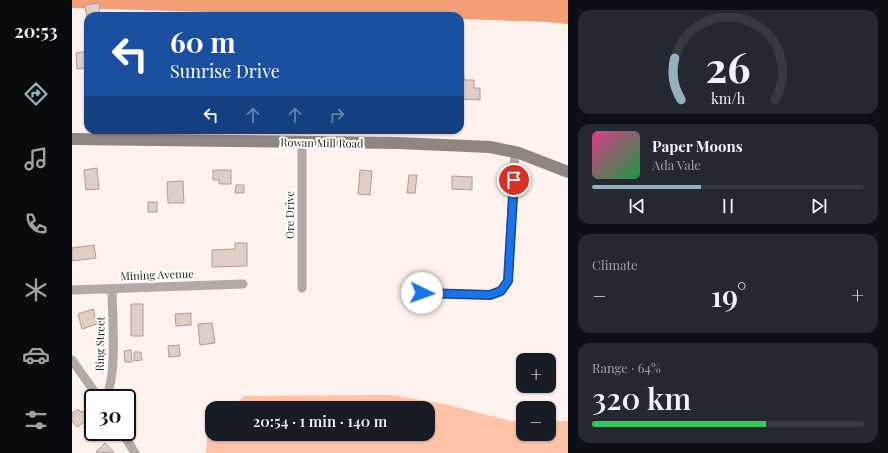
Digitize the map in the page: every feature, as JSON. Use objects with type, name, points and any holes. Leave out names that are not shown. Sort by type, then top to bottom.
[{"type":"street","name":"Rowan Mill Road","points":[[72,140],[443,144],[490,147],[515,152],[568,172]]},
{"type":"street","name":"Ore Drive","points":[[302,142],[302,288]]},
{"type":"street","points":[[422,293],[490,295],[501,291],[508,281],[515,152]]},
{"type":"street","name":"Mining Avenue","points":[[72,290],[243,284]]},
{"type":"street","name":"Ring Street","points":[[109,389],[112,362],[112,289]]},
{"type":"street","points":[[72,360],[93,389]]},
{"type":"street","points":[[128,441],[135,453]]},
{"type":"shaded area","points":[[72,0],[568,0],[568,24],[464,19],[464,12],[208,12],[72,8]]},
{"type":"shaded area","points":[[391,395],[427,401],[239,401],[244,396]]},
{"type":"shaded area","points":[[435,402],[510,421],[516,421],[516,441],[556,441],[556,421],[568,421],[568,453],[206,453],[207,441],[435,441]]},
{"type":"building","points":[[99,3],[100,12],[86,12],[85,5]]},
{"type":"building","points":[[84,52],[84,68],[77,69],[76,53]]},
{"type":"building","points":[[464,80],[474,80],[474,88],[480,88],[480,100],[464,99]]},
{"type":"building","points":[[97,168],[99,189],[86,190],[84,170]]},
{"type":"building","points":[[213,170],[231,170],[231,184],[219,184],[219,180],[213,180]]},
{"type":"building","points":[[360,170],[372,171],[370,195],[358,194]]},
{"type":"building","points":[[409,175],[417,175],[415,193],[407,193]]},
{"type":"building","points":[[452,176],[472,177],[472,190],[452,189]]},
{"type":"building","points":[[183,181],[184,203],[168,203],[167,182]]},
{"type":"building","points":[[236,185],[244,185],[244,193],[235,193]]},
{"type":"building","points":[[148,202],[157,202],[157,212],[148,212]]},
{"type":"building","points":[[235,243],[247,243],[247,266],[212,267],[212,250],[235,249]]},
{"type":"building","points":[[94,245],[96,258],[72,261],[72,248]]},
{"type":"building","points":[[131,304],[143,304],[143,336],[131,336]]},
{"type":"building","points":[[93,309],[97,324],[82,329],[78,314]]},
{"type":"building","points":[[191,313],[191,325],[176,326],[175,314]]},
{"type":"building","points":[[212,323],[215,343],[200,345],[198,324]]},
{"type":"building","points":[[179,345],[180,356],[169,357],[168,346]]},
{"type":"building","points":[[131,350],[132,362],[125,362],[124,351]]},
{"type":"building","points":[[134,352],[141,352],[142,360],[134,361]]},
{"type":"building","points":[[78,409],[81,412],[83,411],[84,422],[77,427],[72,421],[72,413]]},
{"type":"building","points":[[105,443],[114,452],[113,453],[96,452]]},
{"type":"route","points":[[422,293],[490,295],[501,291],[508,281],[514,180]]}]
